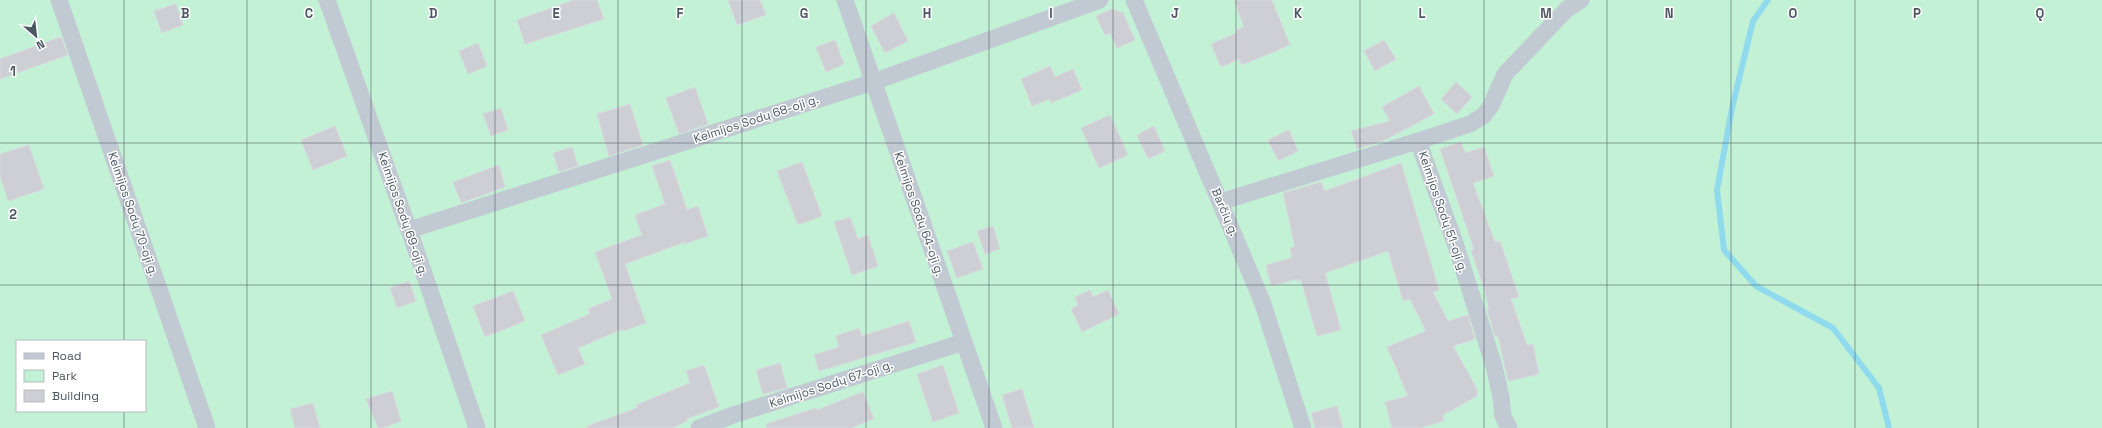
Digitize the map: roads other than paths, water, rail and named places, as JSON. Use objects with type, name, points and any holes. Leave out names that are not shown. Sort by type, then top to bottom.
[{"type":"street","name":"Kelmijos Sodų 70-oji g.","points":[[59,0],[207,428]]},
{"type":"street","name":"Kelmijos Sodų 69-oji g.","points":[[328,0],[410,230],[477,428]]},
{"type":"street","name":"Kelmijos Sodų 64-oji g.","points":[[846,0],[873,82],[994,428]]},
{"type":"street","name":"Kelmijos Sodų 68-oji g.","points":[[410,230],[873,82],[1100,0]]},
{"type":"street","name":"Barčių g.","points":[[1134,0],[1262,301],[1303,428]]},
{"type":"street","name":"Kelmijos Sodų 51-oji g.","points":[[1509,428],[1503,416],[1501,397],[1489,351],[1456,246],[1418,141],[1470,124],[1484,116],[1492,106],[1505,74],[1567,9],[1581,0]]},
{"type":"street","points":[[1220,202],[1418,141]]},
{"type":"street","name":"Kelmijos Sodų 67-oji g.","points":[[699,428],[733,415],[964,342]]},
{"type":"waterway","points":[[1768,0],[1753,21],[1732,108],[1717,190],[1724,250],[1756,286],[1833,328],[1879,388],[1889,428]]}]
